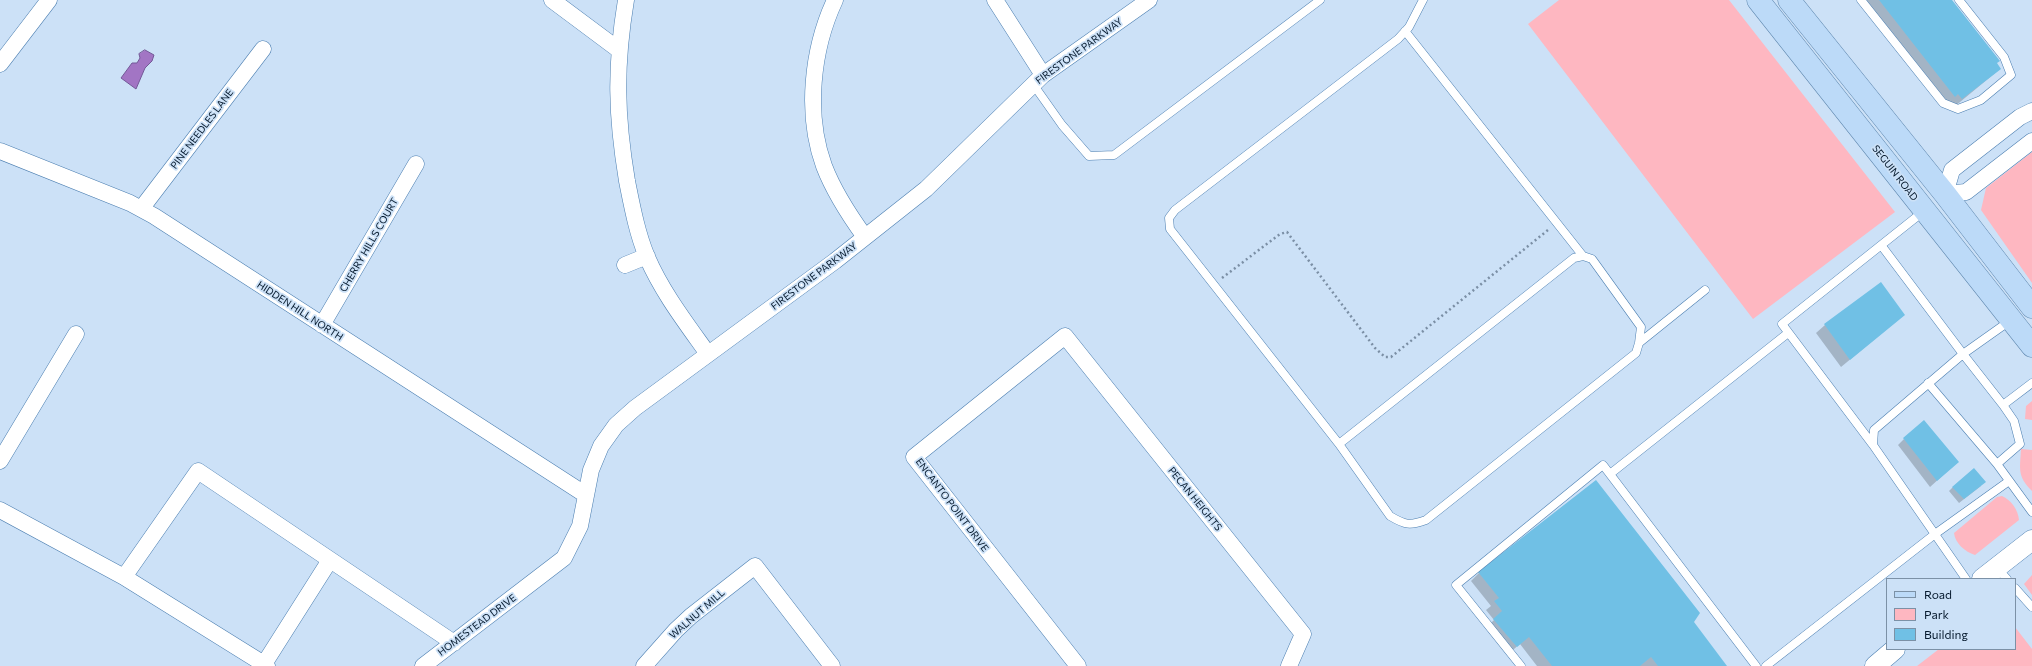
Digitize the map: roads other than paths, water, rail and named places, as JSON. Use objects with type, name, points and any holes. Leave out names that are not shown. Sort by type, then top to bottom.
[{"type":"main road","name":"SEGUIN ROAD","points":[[1758,0],[2032,346]]},
{"type":"main road","points":[[1789,0],[1945,194],[2032,306]]},
{"type":"main road","points":[[1888,164],[1932,193],[1945,194]]},
{"type":"main road","points":[[1945,194],[1946,212],[1951,231],[1964,260]]},
{"type":"street","points":[[0,64],[49,0]]},
{"type":"street","points":[[552,0],[619,50]]},
{"type":"street","points":[[626,0],[617,74],[618,124],[632,206],[647,256],[672,301],[708,354]]},
{"type":"street","points":[[835,0],[823,32],[814,78],[816,124],[824,165],[846,209],[865,237]]},
{"type":"street","points":[[995,0],[1038,79]]},
{"type":"street","name":"FIRESTONE PARKWAY","points":[[530,584],[564,558],[580,526],[591,470],[601,446],[616,425],[635,408],[865,237],[926,189],[1038,79],[1149,0]]},
{"type":"street","name":"PINE NEEDLES LANE","points":[[141,209],[263,49]]},
{"type":"street","points":[[2032,111],[2020,117],[1952,170],[1945,194],[1966,192],[2032,141]]},
{"type":"street","name":"HIDDEN HILL NORTH","points":[[0,151],[130,203],[141,209],[586,495]]},
{"type":"street","name":"CHERRY HILLS COURT","points":[[322,325],[416,164]]},
{"type":"street","points":[[625,264],[647,256]]},
{"type":"street","points":[[0,461],[76,334]]},
{"type":"street","name":"ENCANTO POINT DRIVE","points":[[1065,336],[914,458],[1078,666]]},
{"type":"street","name":"PECAN HEIGHTS","points":[[1065,336],[1303,634],[1289,666]]},
{"type":"street","points":[[124,577],[198,471],[454,643]]},
{"type":"street","points":[[0,510],[124,577],[266,665],[330,560]]},
{"type":"street","points":[[1995,575],[2032,540]]},
{"type":"street","name":"WALNUT MILL","points":[[644,666],[691,616],[755,566],[832,666]]},
{"type":"street","name":"HOMESTEAD DRIVE","points":[[423,666],[530,584]]},
{"type":"street","points":[[1875,666],[1895,650]]},
{"type":"lane","points":[[1038,79],[1062,125],[1089,156],[1114,155],[1320,0]]},
{"type":"lane","points":[[1339,444],[1574,258],[1583,256],[1592,259],[1641,327],[1639,343],[1636,353],[1426,520],[1413,525],[1399,522],[1390,516],[1339,444],[1170,229],[1169,218],[1175,210],[1398,39],[1405,31],[1423,0]]},
{"type":"lane","points":[[1861,0],[1943,104],[1958,109],[1981,100],[2011,75],[2004,58],[1959,0]]},
{"type":"lane","points":[[1405,31],[1583,256]]},
{"type":"lane","points":[[1925,211],[1782,324],[1873,444],[1965,578]]},
{"type":"lane","points":[[1881,245],[2014,421],[2020,444],[1997,464]]},
{"type":"lane","points":[[1639,343],[1705,290]]},
{"type":"lane","points":[[1873,444],[1874,430],[1963,354],[2012,320]]},
{"type":"lane","points":[[1610,474],[1788,332]]},
{"type":"lane","points":[[1928,383],[1997,464],[2032,512]]},
{"type":"lane","points":[[2003,405],[2032,383]]},
{"type":"lane","points":[[1521,666],[1456,585],[1603,465],[1756,666]]},
{"type":"lane","points":[[1766,666],[1935,534],[2009,481]]},
{"type":"lane","points":[[2016,589],[2032,606]]}]
